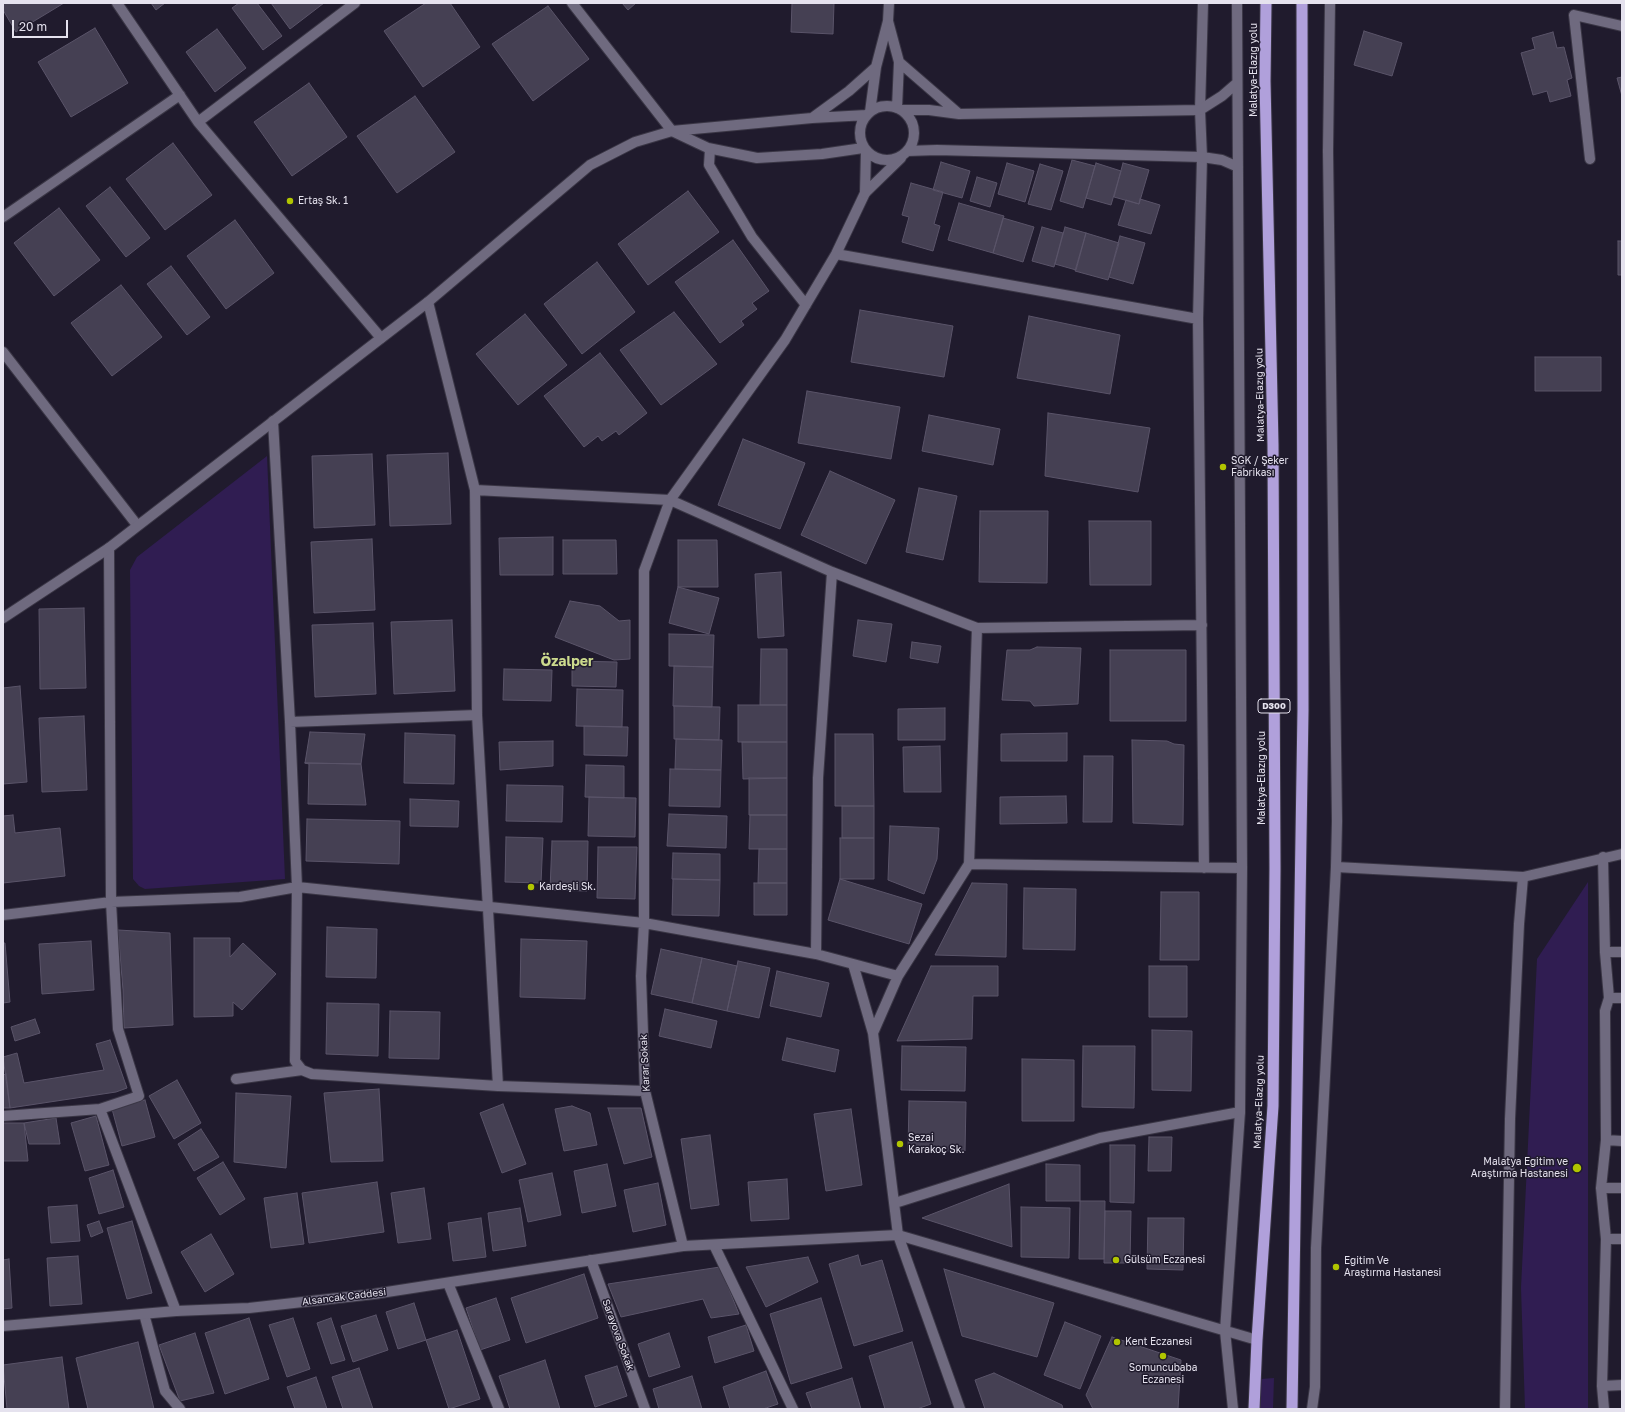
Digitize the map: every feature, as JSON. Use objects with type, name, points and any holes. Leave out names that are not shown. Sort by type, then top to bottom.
[{"type":"highway","name":"Malatya-Elazığ yolu","points":[[1254,1409],[1257,1340],[1273,1106],[1273,445],[1265,89],[1266,3]]},
{"type":"highway","name":"D300","points":[[1292,1409],[1303,710],[1302,3]]},
{"type":"street","points":[[117,3],[198,122],[381,338]]},
{"type":"street","points":[[198,122],[355,3]]},
{"type":"street","points":[[572,3],[672,130],[710,149],[757,158],[822,154],[864,149]]},
{"type":"street","points":[[865,193],[864,149],[859,132],[861,124],[868,113],[876,67],[888,21],[889,3]]},
{"type":"street","points":[[1203,3],[1200,110],[1202,157],[1198,319],[1204,868]]},
{"type":"street","points":[[1233,1409],[1225,1331],[1240,1112],[1242,868],[1237,3]]},
{"type":"street","points":[[1312,1409],[1315,1387],[1316,1248],[1336,867],[1337,821],[1328,151],[1330,3]]},
{"type":"street","points":[[1590,159],[1574,15],[1622,26]]},
{"type":"street","points":[[888,21],[899,62],[899,109]]},
{"type":"street","points":[[899,62],[959,114]]},
{"type":"street","points":[[812,118],[849,91],[876,67]]},
{"type":"street","points":[[3,618],[109,548],[428,302],[590,165],[635,142],[672,130],[868,113],[881,106],[959,114],[1200,110],[1222,96],[1237,83]]},
{"type":"street","points":[[3,217],[180,94]]},
{"type":"street","points":[[865,193],[905,154],[913,141],[914,132],[912,122],[907,115],[899,109]]},
{"type":"street","points":[[710,149],[709,164],[752,237],[806,306]]},
{"type":"street","points":[[864,149],[877,159],[886,161],[894,160],[905,154],[937,150],[1202,157],[1222,160],[1238,167]]},
{"type":"street","name":"Karar Sokak","points":[[683,1246],[645,1091],[641,976],[644,923],[644,571],[670,500],[785,340],[836,254],[865,193]]},
{"type":"street","points":[[836,254],[1198,319]]},
{"type":"street","points":[[428,302],[475,490],[476,716],[498,1086]]},
{"type":"street","points":[[3,352],[137,525]]},
{"type":"street","points":[[273,421],[298,887],[295,1062],[302,1070],[312,1074],[498,1086],[645,1091]]},
{"type":"street","points":[[475,490],[670,500],[832,572],[977,628],[1202,625]]},
{"type":"street","points":[[3,1116],[100,1109],[139,1096],[118,1029],[111,902],[109,548]]},
{"type":"street","points":[[816,954],[818,778],[832,572]]},
{"type":"street","points":[[873,1033],[898,976],[969,864],[977,628]]},
{"type":"street","points":[[290,722],[476,716]]},
{"type":"street","points":[[1336,867],[1523,877],[1603,857],[1622,854]]},
{"type":"street","points":[[1603,857],[1604,952],[1609,998],[1605,1011],[1606,1140],[1601,1188],[1606,1239],[1602,1386],[1604,1409]]},
{"type":"street","points":[[969,864],[1242,868]]},
{"type":"street","points":[[1505,1409],[1510,1119],[1519,924],[1523,877]]},
{"type":"street","points":[[3,915],[111,902],[240,897],[298,887],[644,923],[816,954],[898,976]]},
{"type":"street","points":[[1604,952],[1622,952]]},
{"type":"street","points":[[853,964],[873,1033],[898,1236],[960,1409]]},
{"type":"street","points":[[1609,998],[1622,998]]},
{"type":"street","points":[[236,1079],[302,1070]]},
{"type":"street","points":[[100,1109],[176,1311]]},
{"type":"street","points":[[894,1203],[1100,1138],[1240,1112]]},
{"type":"street","points":[[1606,1140],[1622,1141]]},
{"type":"street","points":[[1601,1188],[1622,1188]]},
{"type":"street","name":"Alsancak Caddesi","points":[[3,1326],[176,1311],[249,1308],[374,1294],[683,1246],[898,1236],[1257,1340]]},
{"type":"street","points":[[1606,1239],[1622,1239]]},
{"type":"street","points":[[714,1244],[793,1409]]},
{"type":"street","name":"Sarayova Sokak","points":[[591,1260],[645,1409]]},
{"type":"street","points":[[448,1283],[499,1409]]},
{"type":"street","points":[[144,1314],[165,1391],[180,1409]]},
{"type":"street","points":[[1602,1386],[1622,1385]]},
{"type":"shaded area","points":[[267,456],[285,879],[145,889],[139,886],[133,879],[130,570],[137,557]]},
{"type":"shaded area","points":[[1588,882],[1588,1409],[1525,1409],[1521,1288],[1537,959]]},
{"type":"shaded area","points":[[1274,1378],[1273,1409],[1260,1409],[1261,1379]]},
{"type":"building","points":[[3,3],[64,3],[16,32],[3,10]]},
{"type":"building","points":[[151,3],[165,3],[156,10]]},
{"type":"building","points":[[239,3],[257,3],[282,36],[263,50],[232,8]]},
{"type":"building","points":[[271,3],[324,3],[290,29]]},
{"type":"building","points":[[426,3],[450,3],[480,47],[423,87],[384,31]]},
{"type":"building","points":[[622,3],[636,3],[628,10]]},
{"type":"building","points":[[792,3],[834,3],[833,34],[791,32]]},
{"type":"building","points":[[548,6],[589,59],[533,101],[492,44]]},
{"type":"building","points":[[95,28],[128,83],[71,117],[38,62]]},
{"type":"building","points":[[217,29],[246,68],[215,92],[186,52]]},
{"type":"building","points":[[1364,31],[1402,43],[1392,76],[1354,65]]},
{"type":"building","points":[[1553,32],[1557,48],[1564,47],[1572,78],[1567,80],[1571,96],[1550,102],[1547,91],[1533,95],[1521,53],[1535,49],[1532,38]]},
{"type":"building","points":[[1622,77],[1622,96],[1617,78]]},
{"type":"building","points":[[309,83],[347,137],[292,176],[254,122]]},
{"type":"building","points":[[415,96],[455,152],[397,193],[357,136]]},
{"type":"building","points":[[173,143],[212,195],[165,230],[126,179]]},
{"type":"building","points":[[1072,160],[1095,166],[1083,208],[1060,201]]},
{"type":"building","points":[[941,162],[970,171],[962,198],[933,190]]},
{"type":"building","points":[[1007,163],[1034,171],[1025,202],[998,194]]},
{"type":"building","points":[[1096,163],[1121,171],[1111,205],[1086,198]]},
{"type":"building","points":[[1123,163],[1149,170],[1139,204],[1114,197]]},
{"type":"building","points":[[1040,164],[1063,171],[1051,210],[1028,204]]},
{"type":"building","points":[[977,177],[997,183],[990,207],[970,201]]},
{"type":"building","points":[[911,183],[943,192],[934,224],[940,226],[933,251],[902,242],[909,217],[902,215]]},
{"type":"building","points":[[110,187],[150,238],[126,257],[86,206]]},
{"type":"building","points":[[688,191],[719,232],[648,285],[618,244]]},
{"type":"building","points":[[1140,199],[1160,205],[1151,234],[1118,225],[1126,200],[1139,204]]},
{"type":"building","points":[[959,203],[1004,216],[993,253],[948,240]]},
{"type":"building","points":[[59,208],[100,260],[54,296],[14,243]]},
{"type":"building","points":[[1003,218],[1034,227],[1023,262],[993,253]]},
{"type":"building","points":[[235,220],[274,273],[226,309],[187,256]]},
{"type":"building","points":[[1042,227],[1063,233],[1054,267],[1032,261]]},
{"type":"building","points":[[1065,227],[1086,233],[1076,270],[1055,264]]},
{"type":"building","points":[[1086,233],[1119,243],[1108,280],[1075,271]]},
{"type":"building","points":[[1120,236],[1145,243],[1133,284],[1109,277]]},
{"type":"building","points":[[733,240],[769,291],[752,303],[757,309],[741,321],[744,325],[720,343],[675,282]]},
{"type":"building","points":[[1618,241],[1622,241],[1622,275],[1618,275]]},
{"type":"building","points":[[597,262],[635,312],[582,354],[544,304]]},
{"type":"building","points":[[171,266],[210,317],[187,335],[147,284]]},
{"type":"building","points":[[121,285],[162,337],[112,376],[71,323]]},
{"type":"building","points":[[860,310],[953,326],[944,377],[851,362]]},
{"type":"building","points":[[674,312],[717,364],[661,405],[620,350]]},
{"type":"building","points":[[525,314],[567,365],[518,405],[476,354]]},
{"type":"building","points":[[1029,316],[1120,335],[1110,394],[1017,378]]},
{"type":"building","points":[[600,353],[647,413],[619,435],[616,431],[602,441],[598,436],[584,447],[544,396]]},
{"type":"building","points":[[1535,357],[1601,357],[1601,391],[1535,391]]},
{"type":"building","points":[[807,391],[900,407],[891,459],[798,443]]},
{"type":"building","points":[[1048,413],[1150,428],[1138,492],[1045,476]]},
{"type":"building","points":[[929,415],[1000,429],[993,465],[922,451]]},
{"type":"building","points":[[743,439],[805,463],[780,529],[718,505]]},
{"type":"building","points":[[448,453],[451,524],[390,526],[387,455]]},
{"type":"building","points":[[372,454],[375,525],[314,528],[312,456]]},
{"type":"building","points":[[830,471],[895,500],[866,564],[801,535]]},
{"type":"building","points":[[919,488],[957,496],[943,560],[906,552]]},
{"type":"building","points":[[980,511],[1048,511],[1047,583],[979,582]]},
{"type":"building","points":[[1089,521],[1151,521],[1151,585],[1090,585]]},
{"type":"building","points":[[553,537],[553,575],[500,575],[499,538]]},
{"type":"building","points":[[372,539],[375,610],[314,613],[311,542]]},
{"type":"building","points":[[563,540],[616,540],[617,574],[563,574]]},
{"type":"building","points":[[678,540],[717,540],[718,587],[678,587]]},
{"type":"building","points":[[781,572],[784,636],[758,638],[755,574]]},
{"type":"building","points":[[678,587],[719,598],[709,634],[669,623]]},
{"type":"building","points":[[570,601],[600,606],[619,621],[630,620],[630,659],[614,660],[555,637]]},
{"type":"building","points":[[84,608],[86,688],[40,689],[39,609]]},
{"type":"building","points":[[452,620],[455,691],[394,694],[391,622]]},
{"type":"building","points":[[858,620],[892,624],[886,662],[853,656]]},
{"type":"building","points":[[373,623],[376,694],[315,697],[312,625]]},
{"type":"building","points":[[669,634],[714,635],[713,667],[669,666]]},
{"type":"building","points":[[912,642],[941,646],[938,663],[910,658]]},
{"type":"building","points":[[1037,647],[1081,648],[1078,704],[1034,706],[1030,701],[1002,700],[1007,650],[1030,650]]},
{"type":"building","points":[[761,649],[787,649],[787,705],[760,705]]},
{"type":"building","points":[[1110,650],[1186,650],[1186,721],[1110,721]]},
{"type":"building","points":[[572,661],[617,662],[616,687],[572,686]]},
{"type":"building","points":[[674,666],[713,667],[712,707],[673,706]]},
{"type":"building","points":[[504,669],[552,670],[551,701],[503,700]]},
{"type":"building","points":[[20,686],[27,782],[3,784],[3,688]]},
{"type":"building","points":[[577,689],[623,690],[622,727],[576,726]]},
{"type":"building","points":[[738,705],[787,705],[787,742],[738,742]]},
{"type":"building","points":[[674,706],[720,707],[719,740],[674,739]]},
{"type":"building","points":[[945,708],[945,740],[898,740],[898,709]]},
{"type":"building","points":[[84,716],[87,790],[42,792],[39,718]]},
{"type":"building","points":[[584,726],[628,727],[627,756],[584,755]]},
{"type":"building","points":[[310,732],[365,734],[361,764],[305,763]]},
{"type":"building","points":[[405,733],[455,735],[454,784],[404,783]]},
{"type":"building","points":[[1067,733],[1067,761],[1001,761],[1001,734]]},
{"type":"building","points":[[835,734],[873,734],[874,806],[835,806]]},
{"type":"building","points":[[676,739],[722,740],[721,770],[675,769]]},
{"type":"building","points":[[1132,740],[1167,741],[1174,744],[1184,745],[1183,825],[1133,823]]},
{"type":"building","points":[[553,741],[553,766],[500,770],[499,742]]},
{"type":"building","points":[[742,742],[787,742],[787,778],[743,779]]},
{"type":"building","points":[[940,746],[941,792],[904,792],[903,747]]},
{"type":"building","points":[[1084,756],[1113,756],[1112,822],[1083,822]]},
{"type":"building","points":[[305,763],[361,764],[366,805],[308,804],[309,764]]},
{"type":"building","points":[[586,765],[624,766],[624,798],[585,797]]},
{"type":"building","points":[[670,769],[721,770],[720,807],[669,806]]},
{"type":"building","points":[[749,778],[787,778],[787,815],[749,815]]},
{"type":"building","points":[[507,785],[563,786],[562,822],[506,821]]},
{"type":"building","points":[[1066,796],[1067,823],[1000,824],[1000,797]]},
{"type":"building","points":[[589,797],[636,798],[635,837],[588,836]]},
{"type":"building","points":[[410,799],[459,801],[458,827],[410,826]]},
{"type":"building","points":[[842,806],[874,806],[874,838],[842,838]]},
{"type":"building","points":[[669,814],[727,816],[726,848],[667,846]]},
{"type":"building","points":[[13,815],[15,833],[60,828],[65,876],[3,883],[3,816]]},
{"type":"building","points":[[750,815],[787,815],[787,849],[749,849]]},
{"type":"building","points":[[307,819],[400,821],[399,864],[306,861]]},
{"type":"building","points":[[890,826],[939,828],[937,859],[924,894],[888,880]]},
{"type":"building","points":[[506,837],[543,838],[541,883],[505,882]]},
{"type":"building","points":[[840,838],[874,838],[874,879],[840,879]]},
{"type":"building","points":[[552,841],[588,841],[587,891],[550,890]]},
{"type":"building","points":[[598,847],[637,847],[635,899],[597,898]]},
{"type":"building","points":[[759,849],[787,849],[787,883],[758,883]]},
{"type":"building","points":[[673,853],[720,854],[720,880],[672,879]]},
{"type":"building","points":[[673,879],[720,880],[719,916],[672,915]]},
{"type":"building","points":[[840,879],[922,904],[909,944],[828,920]]},
{"type":"building","points":[[754,883],[787,883],[787,915],[754,915]]},
{"type":"building","points":[[972,883],[1007,884],[1006,957],[935,955]]},
{"type":"building","points":[[1024,888],[1076,889],[1075,950],[1023,949]]},
{"type":"building","points":[[1161,892],[1199,892],[1199,960],[1160,960]]},
{"type":"building","points":[[327,927],[377,929],[376,978],[326,977]]},
{"type":"building","points":[[118,930],[170,933],[173,1025],[124,1028],[123,990]]},
{"type":"building","points":[[194,938],[230,938],[230,957],[243,943],[276,974],[242,1010],[233,1002],[233,1016],[194,1017]]},
{"type":"building","points":[[521,939],[587,941],[585,999],[520,997]]},
{"type":"building","points":[[91,941],[94,990],[42,994],[39,944]]},
{"type":"building","points":[[3,943],[5,943],[10,1002],[3,1003]]},
{"type":"building","points":[[661,949],[702,958],[692,1003],[651,994]]},
{"type":"building","points":[[702,958],[737,966],[727,1011],[692,1003]]},
{"type":"building","points":[[738,961],[770,968],[759,1018],[727,1011]]},
{"type":"building","points":[[931,966],[998,966],[998,996],[973,996],[972,1039],[897,1041]]},
{"type":"building","points":[[1149,966],[1187,966],[1187,1017],[1149,1017]]},
{"type":"building","points":[[777,971],[829,983],[821,1017],[770,1006]]},
{"type":"building","points":[[327,1003],[379,1004],[378,1056],[326,1054]]},
{"type":"building","points":[[665,1009],[717,1021],[711,1048],[659,1036]]},
{"type":"building","points":[[390,1011],[440,1012],[439,1059],[389,1058]]},
{"type":"building","points":[[35,1019],[40,1033],[15,1041],[11,1027]]},
{"type":"building","points":[[1152,1030],[1192,1031],[1191,1091],[1152,1090]]},
{"type":"building","points":[[787,1038],[839,1050],[835,1072],[782,1060]]},
{"type":"building","points":[[110,1040],[127,1088],[116,1092],[10,1108],[3,1057],[17,1053],[24,1083],[104,1070],[96,1044]]},
{"type":"building","points":[[902,1046],[966,1047],[965,1091],[901,1090]]},
{"type":"building","points":[[1083,1046],[1135,1046],[1134,1108],[1082,1107]]},
{"type":"building","points":[[1022,1059],[1074,1060],[1074,1121],[1022,1121]]},
{"type":"building","points":[[6,1074],[10,1108],[3,1108],[3,1075]]},
{"type":"building","points":[[177,1080],[201,1123],[174,1139],[149,1096]]},
{"type":"building","points":[[379,1089],[383,1161],[331,1162],[324,1093]]},
{"type":"building","points":[[236,1093],[291,1096],[286,1168],[234,1162]]},
{"type":"building","points":[[145,1100],[155,1137],[122,1146],[112,1109]]},
{"type":"building","points":[[909,1101],[966,1102],[965,1151],[908,1151]]},
{"type":"building","points":[[503,1104],[526,1164],[502,1173],[480,1113]]},
{"type":"building","points":[[572,1106],[590,1113],[597,1145],[564,1151],[555,1109]]},
{"type":"building","points":[[608,1108],[641,1108],[652,1157],[624,1164]]},
{"type":"building","points":[[851,1109],[862,1185],[826,1191],[814,1114]]},
{"type":"building","points":[[96,1116],[109,1165],[85,1171],[71,1123]]},
{"type":"building","points":[[56,1118],[60,1144],[29,1144],[24,1123]]},
{"type":"building","points":[[3,1123],[24,1123],[28,1161],[3,1161]]},
{"type":"building","points":[[201,1129],[219,1157],[194,1171],[178,1144]]},
{"type":"building","points":[[710,1135],[719,1205],[691,1209],[681,1139]]},
{"type":"building","points":[[1149,1137],[1172,1137],[1171,1171],[1148,1171]]},
{"type":"building","points":[[1110,1145],[1135,1145],[1134,1203],[1110,1202]]},
{"type":"building","points":[[223,1162],[245,1199],[220,1215],[197,1178]]},
{"type":"building","points":[[607,1164],[616,1206],[582,1213],[574,1171]]},
{"type":"building","points":[[1046,1164],[1080,1165],[1080,1201],[1046,1201]]},
{"type":"building","points":[[113,1170],[124,1207],[99,1214],[89,1178]]},
{"type":"building","points":[[552,1173],[561,1215],[528,1222],[519,1180]]},
{"type":"building","points":[[787,1179],[789,1219],[751,1221],[748,1182]]},
{"type":"building","points":[[377,1182],[384,1232],[309,1243],[302,1193]]},
{"type":"building","points":[[658,1183],[666,1225],[633,1232],[624,1190]]},
{"type":"building","points":[[1009,1184],[1012,1247],[922,1218]]},
{"type":"building","points":[[424,1188],[431,1239],[398,1243],[391,1193]]},
{"type":"building","points":[[297,1193],[304,1244],[271,1248],[264,1198]]},
{"type":"building","points":[[1080,1201],[1105,1201],[1104,1259],[1079,1259]]},
{"type":"building","points":[[77,1205],[80,1241],[51,1243],[48,1207]]},
{"type":"building","points":[[1021,1207],[1070,1208],[1069,1258],[1021,1257]]},
{"type":"building","points":[[520,1208],[526,1246],[493,1251],[488,1213]]},
{"type":"building","points":[[1105,1211],[1131,1211],[1130,1263],[1104,1263]]},
{"type":"building","points":[[481,1218],[486,1257],[453,1261],[448,1223]]},
{"type":"building","points":[[1148,1218],[1184,1218],[1183,1270],[1147,1269]]},
{"type":"building","points":[[99,1221],[103,1232],[91,1237],[87,1225]]},
{"type":"building","points":[[132,1221],[152,1293],[127,1299],[107,1228]]},
{"type":"building","points":[[211,1234],[234,1274],[205,1292],[181,1252]]},
{"type":"building","points":[[858,1255],[861,1266],[882,1260],[903,1331],[854,1346],[829,1264]]},
{"type":"building","points":[[78,1256],[82,1304],[50,1306],[47,1258]]},
{"type":"building","points":[[808,1257],[818,1282],[766,1307],[746,1267]]},
{"type":"building","points":[[9,1259],[12,1308],[3,1309],[3,1260]]},
{"type":"building","points":[[720,1267],[739,1314],[711,1318],[703,1299],[621,1317],[608,1284]]},
{"type":"building","points":[[944,1269],[1054,1303],[1037,1357],[962,1336]]},
{"type":"building","points":[[584,1274],[598,1318],[526,1343],[511,1298]]},
{"type":"building","points":[[496,1298],[510,1340],[480,1350],[466,1308]]},
{"type":"building","points":[[821,1298],[842,1368],[791,1384],[770,1314]]},
{"type":"building","points":[[414,1303],[426,1340],[398,1349],[386,1312]]},
{"type":"building","points":[[376,1315],[388,1350],[353,1362],[341,1326]]},
{"type":"building","points":[[249,1318],[269,1379],[225,1394],[205,1333]]},
{"type":"building","points":[[293,1318],[310,1369],[287,1377],[269,1325]]},
{"type":"building","points":[[331,1318],[345,1360],[331,1364],[317,1323]]},
{"type":"building","points":[[1065,1322],[1101,1336],[1080,1389],[1044,1375]]},
{"type":"building","points":[[746,1325],[754,1351],[715,1363],[708,1337]]},
{"type":"building","points":[[457,1330],[480,1399],[449,1409],[426,1340]]},
{"type":"building","points":[[195,1333],[214,1393],[180,1401],[159,1345]]},
{"type":"building","points":[[669,1333],[680,1367],[649,1377],[638,1344]]},
{"type":"building","points":[[1112,1337],[1181,1360],[1178,1409],[1093,1409],[1086,1395]]},
{"type":"building","points":[[138,1342],[154,1409],[88,1409],[76,1358]]},
{"type":"building","points":[[912,1342],[931,1404],[917,1409],[885,1409],[869,1356]]},
{"type":"building","points":[[62,1357],[69,1409],[7,1409],[3,1365]]},
{"type":"building","points":[[545,1360],[560,1409],[510,1409],[499,1376]]},
{"type":"building","points":[[617,1366],[627,1396],[595,1407],[585,1376]]},
{"type":"building","points":[[359,1368],[373,1409],[343,1409],[332,1377]]},
{"type":"building","points":[[766,1371],[778,1404],[763,1409],[730,1409],[723,1387]]},
{"type":"building","points":[[994,1373],[1062,1405],[1063,1409],[985,1409],[975,1380]]},
{"type":"building","points":[[692,1376],[702,1409],[659,1409],[653,1389]]},
{"type":"building","points":[[316,1377],[327,1409],[295,1409],[287,1387]]},
{"type":"building","points":[[852,1378],[861,1409],[812,1409],[806,1393]]},
{"type":"place","name":"Ertaş Sk. 1","points":[[290,201]]},
{"type":"place","name":"SGK / Şeker Fabrikası","points":[[1223,467]]},
{"type":"place","name":"Kardeşli Sk.","points":[[531,887]]},
{"type":"place","name":"Sezai Karakoç Sk.","points":[[900,1144]]},
{"type":"place","name":"Malatya Eğitim ve Araştırma Hastanesi","points":[[1577,1168]]},
{"type":"place","name":"Gülsüm Eczanesi","points":[[1116,1260]]},
{"type":"place","name":"Eğitim Ve Araştırma Hastanesi","points":[[1336,1267]]},
{"type":"place","name":"Kent Eczanesi","points":[[1117,1342]]},
{"type":"place","name":"Somuncubaba Eczanesi","points":[[1163,1356]]},
{"type":"district","name":"Özalper","points":[[567,662]]}]
